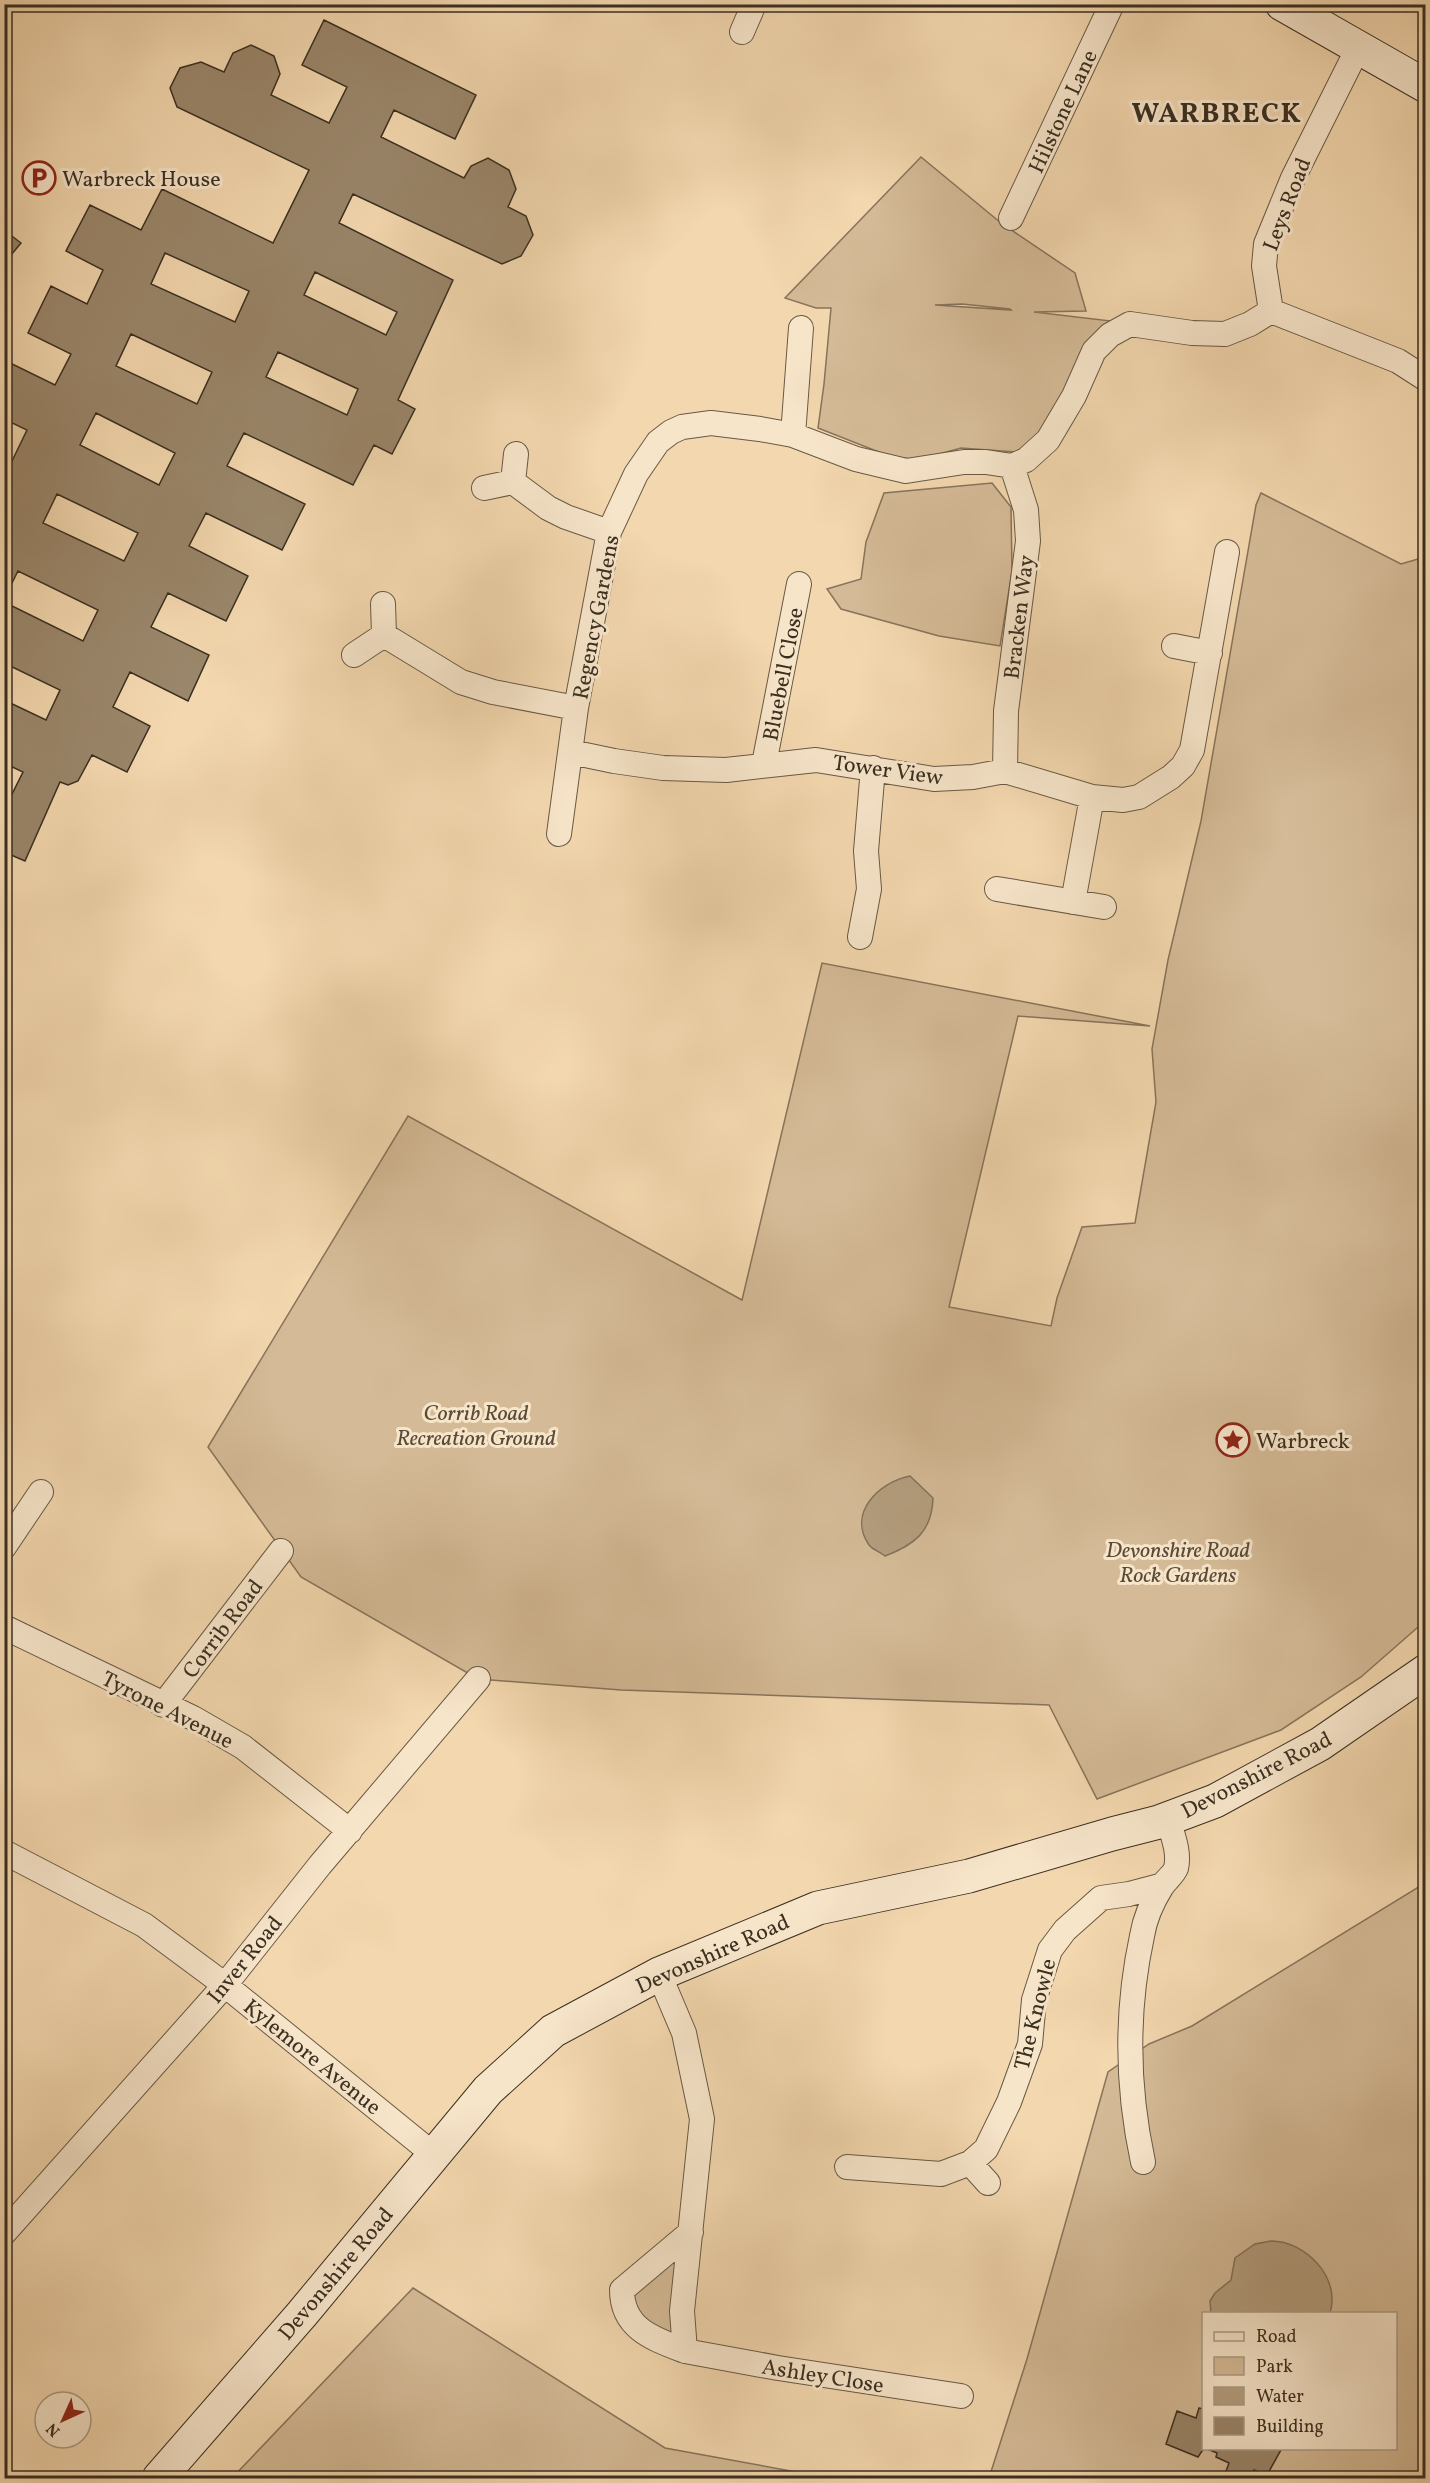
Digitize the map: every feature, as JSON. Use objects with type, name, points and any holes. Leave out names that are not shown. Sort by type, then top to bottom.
[{"type":"main road","points":[[1282,4],[1425,86]]},
{"type":"main road","name":"Devonshire Road","points":[[159,2478],[302,2314],[488,2090],[553,2031],[659,1974],[818,1908],[969,1876],[1168,1819],[1215,1801],[1320,1744],[1425,1671]]},
{"type":"street","points":[[742,32],[754,4]]},
{"type":"street","name":"Hilstone Lane","points":[[1011,218],[1112,4]]},
{"type":"street","name":"Leys Road","points":[[1271,311],[1264,266],[1266,244],[1293,177],[1358,48]]},
{"type":"street","points":[[1012,466],[1026,460],[1048,440],[1074,396],[1094,351],[1110,335],[1130,324],[1191,333],[1225,334],[1250,324],[1271,311],[1398,361],[1425,379]]},
{"type":"street","points":[[792,435],[801,328]]},
{"type":"street","name":"Regency Gardens","points":[[559,834],[576,708],[609,532],[636,474],[658,442],[671,432],[694,424],[711,423],[792,435],[856,459],[899,470],[927,469],[964,462],[986,462],[1012,466]]},
{"type":"street","points":[[513,483],[516,454]]},
{"type":"street","name":"Bracken Way","points":[[1005,771],[1006,711],[1028,541],[1026,510],[1012,466]]},
{"type":"street","points":[[484,488],[513,483],[548,508],[609,532]]},
{"type":"street","name":"Tower View","points":[[571,752],[663,768],[726,770],[816,760],[934,779],[973,777],[1005,771],[1092,797],[1123,800],[1139,797],[1171,777],[1183,766],[1192,750],[1227,552]]},
{"type":"street","name":"Bluebell Close","points":[[764,764],[799,584]]},
{"type":"street","points":[[383,604],[384,635]]},
{"type":"street","points":[[384,635],[469,685],[576,708]]},
{"type":"street","points":[[354,655],[384,635]]},
{"type":"street","points":[[1174,646],[1210,653]]},
{"type":"street","points":[[860,937],[869,889],[866,851],[873,768]]},
{"type":"street","points":[[1073,902],[1092,797]]},
{"type":"street","points":[[997,889],[1104,907]]},
{"type":"street","points":[[4,1546],[41,1492]]},
{"type":"street","name":"Corrib Road","points":[[163,1705],[280,1551]]},
{"type":"street","name":"Tyrone Avenue","points":[[4,1627],[193,1718],[243,1747],[350,1831]]},
{"type":"street","name":"Inver Road","points":[[4,2233],[225,1985],[478,1679]]},
{"type":"street","points":[[1143,2162],[1134,2119],[1130,2033],[1133,1993],[1146,1914],[1163,1885],[1176,1870],[1177,1854],[1168,1819]]},
{"type":"street","name":"Kylemore Avenue","points":[[4,1852],[144,1925],[225,1985],[433,2154]]},
{"type":"street","name":"The Knowle","points":[[847,2167],[941,2174],[970,2163],[986,2150],[1010,2102],[1030,2044],[1034,2000],[1050,1950],[1065,1930],[1101,1898],[1130,1894],[1163,1885]]},
{"type":"street","points":[[659,1974],[684,2033],[702,2119],[682,2311],[685,2351]]},
{"type":"street","points":[[970,2163],[988,2183]]},
{"type":"street","name":"Ashley Close","points":[[691,2232],[622,2290],[622,2303],[628,2318],[649,2337],[685,2351],[778,2368],[961,2396]]},
{"type":"green space","points":[[921,157],[1001,223],[1075,273],[1086,311],[1034,312],[1111,321],[1069,382],[1038,436],[1016,452],[961,448],[917,460],[889,456],[818,428],[831,308],[816,308],[785,298]],"holes":[[[962,304],[1011,310],[935,305]]]},
{"type":"green space","points":[[992,483],[1011,507],[1012,571],[1000,646],[939,636],[841,609],[827,589],[861,579],[866,542],[884,493]]},
{"type":"green space","points":[[1261,493],[1401,564],[1425,557],[1425,1621],[1361,1677],[1281,1730],[1097,1799],[1049,1705],[621,1690],[478,1679],[301,1577],[208,1447],[408,1116],[742,1300],[822,963],[1150,1026],[1018,1016],[949,1307],[1051,1326],[1057,1298],[1082,1227],[1135,1223],[1156,1102],[1152,1049],[1168,960],[1201,821],[1256,505]]},
{"type":"green space","points":[[1425,1883],[1425,2478],[989,2478],[1027,2359],[1108,2072],[1149,2044],[1192,2026]]},
{"type":"green space","points":[[691,2232],[685,2351],[622,2303]]},
{"type":"green space","points":[[413,2288],[665,2448],[829,2478],[232,2478]]},
{"type":"water","points":[[910,1476],[933,1498],[929,1520],[920,1536],[913,1542],[885,1556],[869,1545],[863,1533],[864,1511],[870,1501],[887,1485]]},
{"type":"water","points":[[1271,2241],[1297,2247],[1318,2264],[1330,2287],[1332,2300],[1330,2312],[1211,2312],[1210,2301],[1215,2293],[1231,2280],[1235,2258],[1255,2244]]},
{"type":"building","points":[[324,20],[476,95],[455,139],[394,110],[381,137],[464,178],[471,166],[488,158],[509,170],[516,189],[508,207],[526,216],[533,235],[521,256],[502,264],[353,194],[339,223],[453,280],[398,400],[415,409],[392,454],[374,445],[353,485],[244,433],[227,466],[305,504],[282,550],[206,513],[189,546],[248,576],[226,621],[168,593],[151,627],[209,655],[188,701],[130,672],[113,707],[150,726],[127,772],[92,755],[78,781],[68,785],[60,782],[25,861],[4,852],[4,803],[7,804],[23,772],[4,763],[4,700],[46,720],[60,690],[4,663],[4,602],[83,641],[98,610],[18,571],[4,599],[4,460],[11,463],[27,430],[4,419],[4,360],[55,385],[71,354],[28,333],[51,286],[87,304],[103,270],[66,251],[90,205],[141,230],[162,189],[273,243],[309,170],[177,107],[170,88],[180,68],[201,62],[224,72],[233,53],[251,45],[274,56],[280,74],[271,95],[329,123],[347,87],[302,65]],"holes":[[[165,253],[249,291],[235,322],[151,284]],[[315,272],[397,312],[386,335],[304,295]],[[131,334],[212,372],[197,404],[116,366]],[[278,352],[358,389],[347,415],[266,377]],[[96,413],[175,453],[159,485],[80,445]],[[57,494],[138,533],[124,561],[43,523]]]},
{"type":"building","points":[[4,230],[21,243],[11,255],[4,249]]},
{"type":"building","points":[[1199,2408],[1202,2409],[1203,2450],[1198,2457],[1166,2444],[1177,2411],[1196,2418]]},
{"type":"building","points":[[1210,2450],[1281,2450],[1267,2475],[1254,2470],[1250,2478],[1238,2478],[1225,2474],[1229,2463],[1216,2457],[1217,2453]]},
{"type":"place","name":"Warbreck House","points":[[39,178]]},
{"type":"place","name":"Warbreck","points":[[1233,1440]]},
{"type":"district","name":"WARBRECK","points":[[1217,112]]},
{"type":"park label","name":"Corrib Road Recreation Ground","points":[[476,1424]]},
{"type":"park label","name":"Devonshire Road Rock Gardens","points":[[1178,1562]]}]
